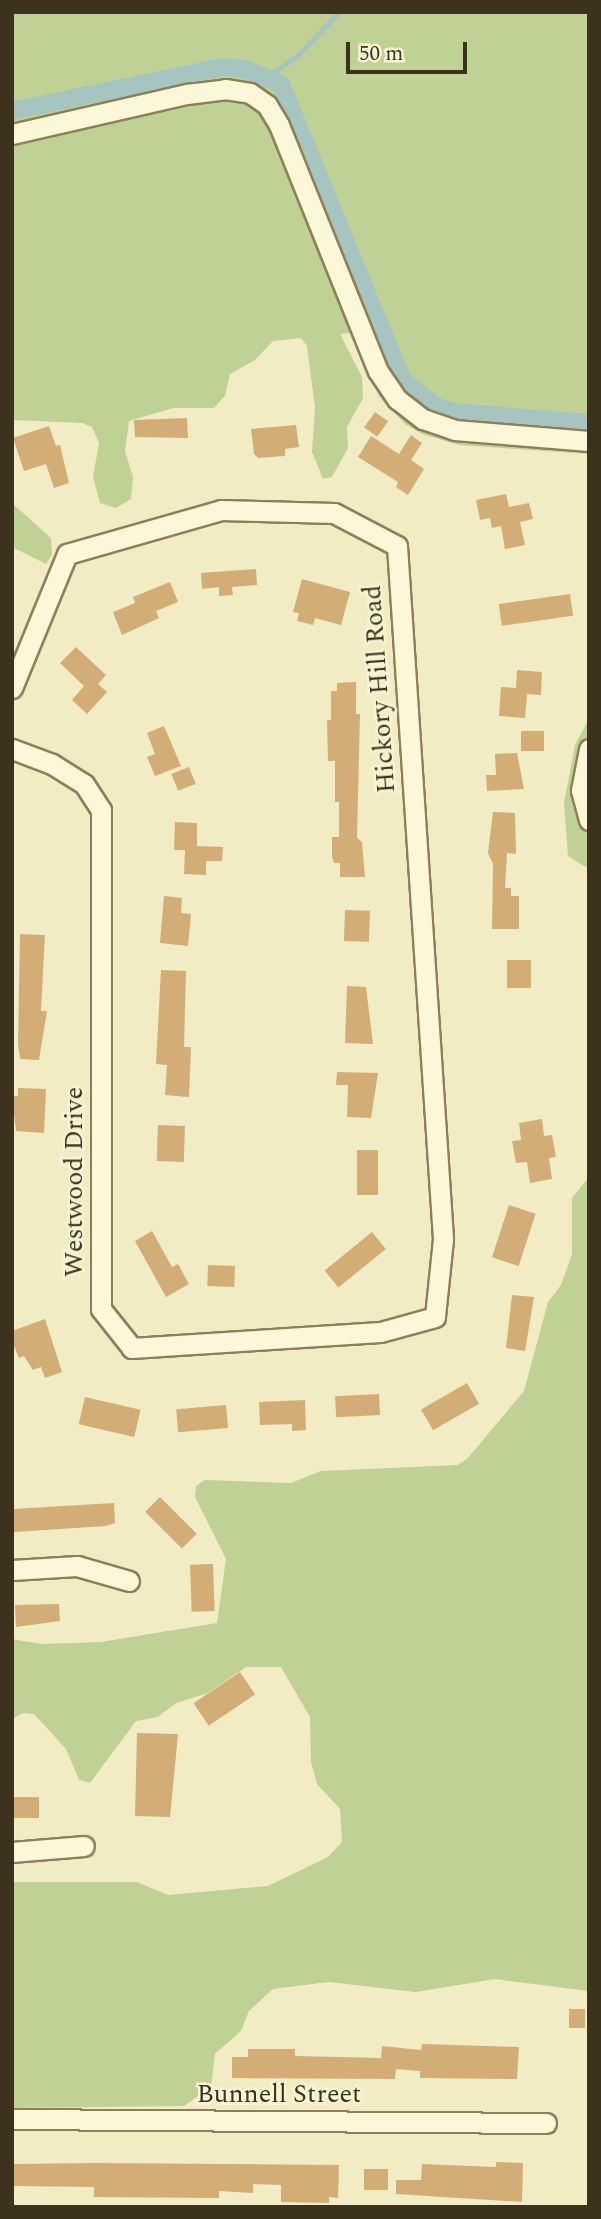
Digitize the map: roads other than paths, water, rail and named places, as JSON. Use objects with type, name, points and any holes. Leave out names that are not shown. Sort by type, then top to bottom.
[{"type":"street","points":[[12,134],[187,94],[225,89],[250,93],[267,106],[279,125],[378,371],[397,399],[423,419],[455,430],[589,441]]},
{"type":"street","name":"Hickory Hill Road","points":[[12,688],[66,554],[221,510],[334,513],[397,545],[443,1239],[435,1317]]},
{"type":"street","name":"Westwood Drive","points":[[12,749],[52,764],[83,784],[101,810],[101,1309],[132,1348],[380,1332],[435,1317]]},
{"type":"street","points":[[589,749],[581,790],[589,820]]},
{"type":"street","points":[[12,1570],[76,1566],[129,1581]]},
{"type":"street","points":[[12,1852],[83,1846]]},
{"type":"street","name":"Bunnell Street","points":[[12,2119],[545,2123]]},
{"type":"waterway","points":[[266,77],[296,57],[339,12]]},
{"type":"waterway","points":[[12,111],[223,67],[245,69],[281,84],[403,381],[437,407],[454,412],[589,423]]}]
